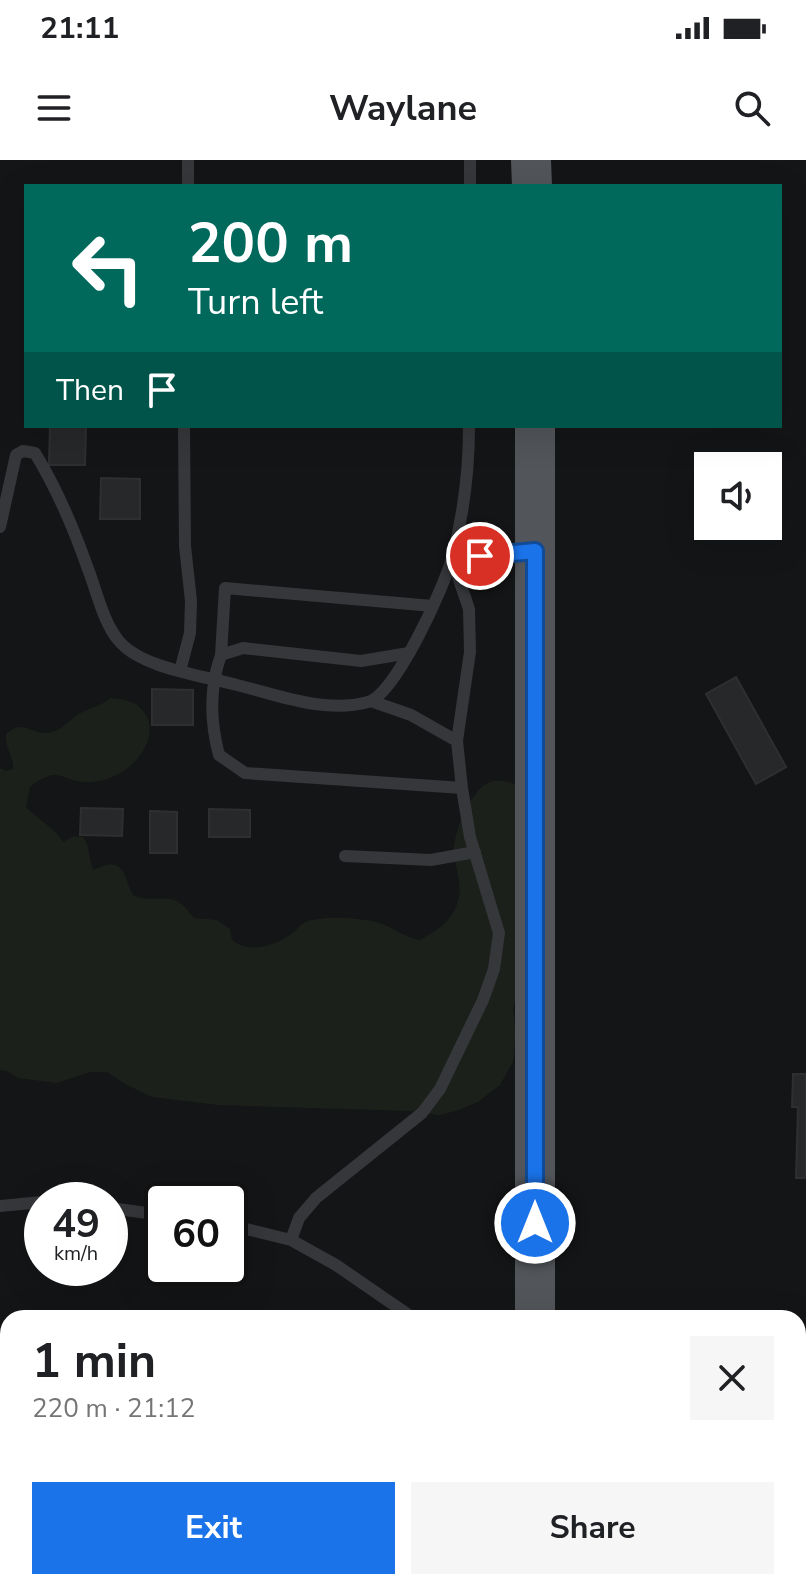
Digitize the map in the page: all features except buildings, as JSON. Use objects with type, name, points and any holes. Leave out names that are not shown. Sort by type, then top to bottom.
[{"type":"main road","points":[[531,160],[532,184]]},
{"type":"main road","points":[[535,428],[535,1310]]},
{"type":"lane","points":[[188,160],[188,184]]},
{"type":"lane","points":[[470,160],[470,184]]},
{"type":"lane","points":[[180,671],[190,633],[191,601],[184,514],[184,428]]},
{"type":"lane","points":[[371,701],[391,683],[409,653],[452,559],[461,508],[469,428]]},
{"type":"lane","points":[[0,527],[16,455],[23,451],[35,453],[67,516],[103,613],[120,642],[144,659],[180,671],[318,705],[344,706],[371,701],[411,715],[457,741]]},
{"type":"lane","points":[[452,559],[535,551]]},
{"type":"lane","points":[[291,1240],[299,1218],[316,1198],[422,1113],[440,1089],[483,1000],[494,969],[499,933],[475,852],[462,788],[457,741],[470,652],[469,609],[452,559]]},
{"type":"lane","points":[[433,606],[225,588],[221,655],[213,679],[212,729],[219,755],[245,773],[462,788]]},
{"type":"lane","points":[[221,655],[243,648],[361,661],[409,653]]},
{"type":"lane","points":[[345,856],[431,860],[475,852]]},
{"type":"lane","points":[[0,1206],[24,1204]]},
{"type":"lane","points":[[248,1229],[291,1240],[336,1265],[401,1310]]},
{"type":"shaded area","points":[[110,698],[133,703],[147,716],[149,734],[140,755],[127,769],[101,781],[82,782],[55,775],[46,777],[30,787],[26,807],[63,842],[74,836],[83,837],[94,870],[112,864],[117,866],[133,895],[175,900],[194,918],[217,920],[230,929],[232,940],[246,947],[269,945],[290,935],[304,923],[333,918],[385,925],[420,940],[448,920],[458,901],[460,889],[454,844],[470,802],[490,782],[515,784],[521,795],[521,917],[515,937],[519,983],[513,1009],[516,1033],[513,1062],[500,1085],[478,1102],[439,1115],[409,1111],[218,1105],[152,1097],[107,1072],[91,1072],[56,1083],[18,1078],[0,1070],[0,768],[6,771],[13,769],[6,734],[18,727],[42,733],[52,732]]},
{"type":"route","points":[[480,556],[535,551],[535,1223]]}]
